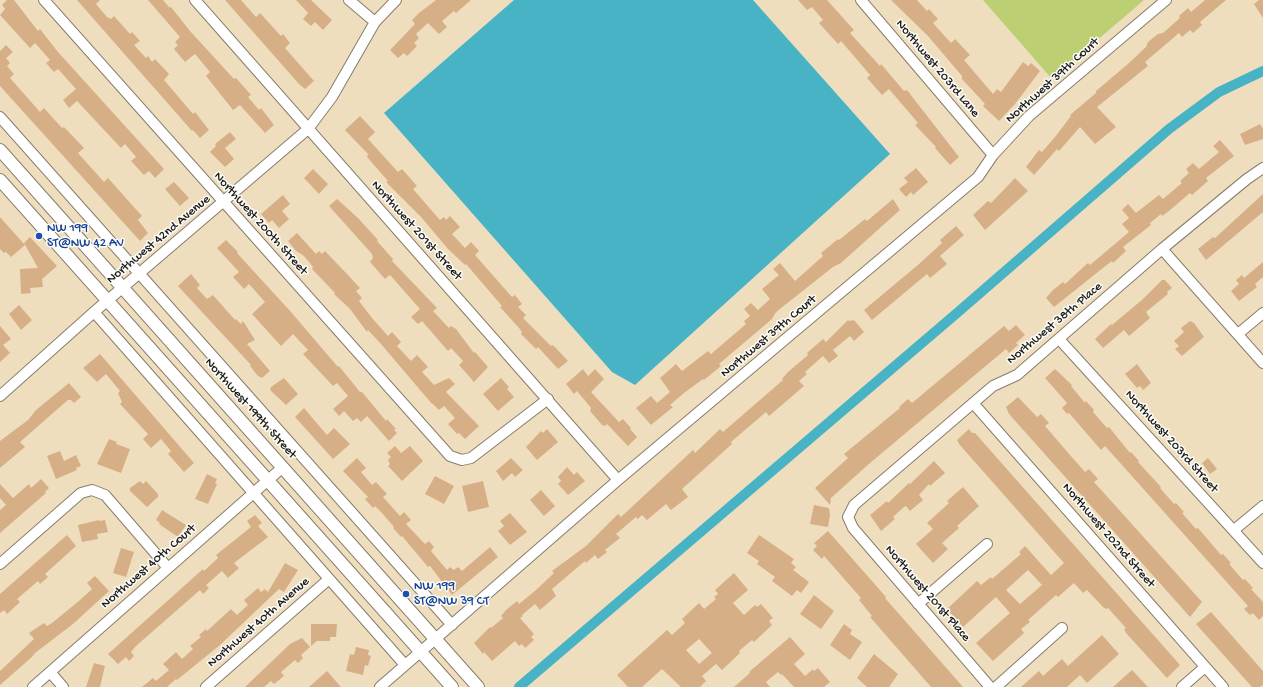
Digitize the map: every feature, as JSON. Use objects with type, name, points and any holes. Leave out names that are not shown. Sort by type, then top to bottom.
[{"type":"main road","name":"Northwest 199th Street","points":[[0,150],[478,687]]},
{"type":"main road","points":[[0,180],[452,687]]},
{"type":"street","name":"Northwest 200th Street","points":[[44,0],[223,203],[450,456],[462,460],[471,458],[548,399]]},
{"type":"street","name":"Northwest 201st Street","points":[[195,0],[618,480]]},
{"type":"street","points":[[349,0],[375,22]]},
{"type":"street","name":"Northwest 42nd Avenue","points":[[0,396],[139,273],[308,130],[332,97],[375,22],[396,0]]},
{"type":"street","name":"Northwest 203rd Lane","points":[[861,0],[993,155]]},
{"type":"street","name":"Northwest 39th Court","points":[[380,687],[618,480],[978,177],[993,155],[1029,116],[1166,0]]},
{"type":"street","points":[[0,117],[452,625]]},
{"type":"street","name":"Northwest 38th Place","points":[[848,517],[854,505],[993,386],[1017,375],[1162,249],[1263,168]]},
{"type":"street","points":[[1162,249],[1263,363]]},
{"type":"street","points":[[94,312],[406,665]]},
{"type":"street","points":[[1238,334],[1263,313]]},
{"type":"street","name":"Northwest 203rd Street","points":[[1059,339],[1263,563]]},
{"type":"street","name":"Northwest 202nd Street","points":[[973,403],[1223,687]]},
{"type":"street","name":"Northwest 40th Court","points":[[33,687],[283,467]]},
{"type":"street","points":[[0,564],[81,493],[92,490],[105,495],[168,568]]},
{"type":"street","points":[[1234,530],[1263,506]]},
{"type":"street","name":"Northwest 201st Place","points":[[848,517],[853,528],[990,687]]},
{"type":"street","points":[[918,604],[987,544]]},
{"type":"street","name":"Northwest 40th Avenue","points":[[206,687],[329,579]]},
{"type":"street","points":[[996,687],[1062,628]]},
{"type":"street","points":[[1182,687],[1205,667]]},
{"type":"street","points":[[50,672],[63,687]]},
{"type":"green space","points":[[983,0],[1144,0],[1052,79]]},
{"type":"water","points":[[514,0],[753,0],[890,154],[635,385],[612,372],[384,113]]},
{"type":"building","points":[[7,0],[14,0],[38,31],[40,29],[58,52],[164,169],[155,178],[149,171],[144,175],[131,161],[136,157],[125,144],[121,148],[77,101],[69,108],[63,100],[76,89],[58,69],[54,72],[46,63],[50,60],[35,43],[30,48],[0,15],[5,9],[2,5]]},
{"type":"building","points":[[77,0],[100,0],[96,4],[107,17],[111,19],[114,16],[130,34],[132,32],[140,41],[134,45],[146,58],[148,56],[152,62],[155,59],[169,74],[164,80],[193,114],[195,112],[209,130],[200,138],[193,130],[192,131]]},
{"type":"building","points":[[148,0],[163,0],[170,8],[171,7],[190,31],[234,79],[236,78],[251,95],[248,97],[259,110],[261,108],[274,125],[265,133],[240,105],[233,110],[206,76],[210,72],[195,54],[185,62],[174,49],[178,45],[175,42],[180,37]]},
{"type":"building","points":[[225,0],[241,0],[256,17],[260,13],[281,36],[283,34],[290,43],[285,48],[314,81],[305,89],[299,84]]},
{"type":"building","points":[[296,0],[311,0],[332,20],[323,30],[315,22],[311,26],[303,19],[308,13]]},
{"type":"building","points":[[436,0],[471,0],[456,13],[454,11],[442,21],[447,27],[439,34],[428,23],[416,34],[419,38],[414,43],[417,46],[407,56],[404,53],[398,58],[390,50],[415,24],[412,20]]},
{"type":"building","points":[[798,0],[827,0],[854,30],[850,33],[880,66],[881,64],[904,91],[907,90],[959,157],[950,165],[935,148],[936,147],[915,125],[918,123],[889,89],[882,95],[867,78],[870,75],[841,41],[838,44],[819,23],[823,20],[812,7],[807,10]]},
{"type":"building","points":[[891,0],[917,0],[927,11],[929,9],[938,19],[933,23],[951,43],[955,39],[970,55],[964,60],[993,94],[997,89],[1001,92],[1023,62],[1028,66],[1031,63],[1040,71],[1015,104],[999,121],[983,106],[985,104],[962,79],[962,76],[928,36]]},
{"type":"building","points":[[1205,0],[1226,0],[1200,22],[1202,25],[1193,33],[1190,30],[1182,37],[1179,33],[1145,62],[1148,66],[1097,107],[1116,127],[1095,144],[1080,127],[1059,151],[1057,149],[1034,175],[1026,167],[1039,150],[1042,152],[1055,137],[1071,116],[1070,115],[1129,63],[1146,47],[1148,42],[1158,34],[1163,33],[1180,18],[1179,16],[1188,8],[1191,12]]},
{"type":"building","points":[[1259,0],[1263,0],[1263,18],[1254,4]]},
{"type":"building","points":[[6,45],[13,52],[6,58],[10,63],[7,66],[14,74],[10,78],[40,112],[44,108],[62,128],[64,127],[84,148],[78,153],[104,182],[108,178],[142,216],[138,220],[148,233],[140,241],[0,86],[0,51]]},
{"type":"building","points":[[360,116],[375,132],[368,139],[398,172],[402,169],[417,186],[413,189],[440,220],[444,217],[446,220],[450,216],[460,227],[452,234],[465,248],[471,242],[479,251],[475,255],[512,297],[515,295],[522,304],[518,307],[526,315],[523,318],[551,346],[553,345],[568,361],[558,369],[538,347],[536,349],[521,334],[522,332],[519,328],[500,307],[502,306],[466,264],[465,265],[448,249],[421,217],[386,182],[388,181],[367,157],[368,154],[345,130]]},
{"type":"building","points":[[1260,124],[1263,129],[1263,139],[1245,145],[1240,134]]},
{"type":"building","points":[[230,132],[236,139],[225,148],[234,159],[225,167],[210,152],[216,146],[215,144]]},
{"type":"building","points":[[1220,140],[1234,156],[1206,178],[1208,181],[1192,195],[1190,193],[1169,211],[1162,216],[1161,214],[1150,223],[1151,225],[1123,247],[1126,251],[1113,263],[1112,261],[1054,307],[1046,298],[1053,290],[1063,282],[1065,284],[1088,263],[1090,265],[1129,232],[1122,224],[1129,218],[1122,210],[1128,204],[1136,213],[1159,195],[1163,199],[1182,183],[1180,181],[1189,173],[1186,169],[1193,163],[1199,169],[1219,152],[1213,146]]},
{"type":"building","points":[[916,168],[928,182],[913,195],[911,192],[906,197],[899,189],[908,182],[904,178]]},
{"type":"building","points":[[313,169],[328,184],[319,194],[304,178]]},
{"type":"building","points":[[1015,178],[1028,191],[985,230],[973,215],[988,201],[991,203]]},
{"type":"building","points":[[174,182],[189,198],[180,206],[165,189]]},
{"type":"building","points":[[1263,194],[1263,212],[1206,260],[1198,249],[1213,237],[1215,238]]},
{"type":"building","points":[[283,195],[290,204],[282,211],[289,219],[279,228],[272,220],[269,223],[261,214]]},
{"type":"building","points":[[337,199],[358,218],[378,240],[377,241],[393,259],[392,261],[437,308],[433,311],[449,328],[451,326],[456,329],[474,353],[475,352],[488,367],[474,382],[459,365],[463,361],[451,348],[448,351],[422,321],[418,324],[411,317],[420,309],[390,275],[385,279],[370,262],[373,258],[372,254],[329,206]]},
{"type":"building","points":[[893,199],[900,210],[841,263],[833,267],[776,312],[772,319],[719,364],[721,366],[704,380],[703,379],[684,393],[670,405],[673,407],[651,425],[636,408],[651,396],[657,403],[670,392],[660,378],[676,364],[682,371],[708,351],[711,354],[746,324],[744,321],[750,316],[744,309],[751,303],[758,310],[770,299],[762,289],[779,275],[773,269],[780,263],[795,281],[823,256],[821,253],[865,219],[867,221]]},
{"type":"building","points":[[0,217],[25,245],[11,257],[0,249]]},
{"type":"building","points":[[956,226],[964,235],[940,256],[947,264],[930,278],[927,274],[872,320],[864,310],[942,243],[940,240]]},
{"type":"building","points":[[297,233],[316,254],[319,251],[322,254],[325,251],[360,288],[356,291],[362,298],[359,301],[388,336],[392,332],[401,342],[397,346],[411,361],[417,355],[428,367],[422,372],[434,385],[449,378],[455,384],[446,392],[479,426],[465,439],[459,433],[457,434],[448,424],[455,418],[444,406],[439,410],[432,404],[381,344],[368,330],[367,332],[350,309],[334,294],[335,293],[312,269],[313,267],[304,256],[296,251],[288,241]]},
{"type":"building","points":[[30,237],[57,266],[42,279],[43,287],[30,288],[31,293],[21,294],[20,269],[38,268],[24,243]]},
{"type":"building","points":[[226,240],[338,367],[339,366],[360,392],[362,392],[386,421],[387,419],[396,429],[394,430],[397,433],[389,441],[367,416],[361,422],[357,418],[353,421],[344,411],[339,416],[333,409],[348,396],[337,383],[333,386],[303,354],[308,350],[293,334],[281,346],[252,314],[265,302],[249,284],[244,289],[233,277],[239,272],[217,248]]},
{"type":"building","points":[[1263,262],[1263,277],[1255,284],[1257,287],[1239,301],[1231,291],[1239,284],[1236,280],[1242,275],[1244,278]]},
{"type":"building","points":[[191,274],[200,285],[197,288],[207,299],[213,295],[235,320],[236,319],[241,324],[243,321],[255,340],[247,344],[270,371],[262,378],[258,376],[250,366],[251,365],[178,286]]},
{"type":"building","points":[[1162,280],[1165,280],[1172,288],[1167,292],[1168,294],[1146,312],[1150,318],[1129,336],[1124,330],[1103,348],[1095,339],[1111,324],[1112,325],[1143,299]]},
{"type":"building","points":[[19,305],[32,320],[21,330],[9,314]]},
{"type":"building","points":[[848,320],[854,320],[864,332],[854,341],[850,336],[833,350],[838,356],[829,363],[823,356],[805,372],[807,374],[799,381],[804,386],[769,416],[766,412],[731,442],[732,444],[682,489],[688,497],[671,510],[666,504],[647,520],[642,515],[638,519],[636,517],[616,534],[620,538],[605,550],[607,552],[598,559],[595,555],[586,563],[585,561],[552,589],[556,596],[540,610],[535,604],[522,615],[523,616],[520,618],[534,634],[531,637],[534,640],[525,648],[522,644],[519,646],[515,641],[492,661],[484,652],[483,654],[474,643],[490,627],[491,628],[503,618],[501,616],[506,610],[517,601],[519,604],[536,590],[554,573],[552,571],[586,546],[618,514],[621,517],[693,450],[695,453],[720,429],[723,432],[783,380],[782,379],[788,372],[808,355],[807,353],[823,339],[826,342]]},
{"type":"building","points":[[1190,321],[1194,323],[1204,337],[1182,356],[1175,349],[1179,346],[1174,341],[1184,332],[1181,328]]},
{"type":"building","points":[[1016,325],[1025,335],[1016,343],[1018,345],[1009,353],[1006,349],[870,463],[831,498],[830,505],[815,488],[848,458],[844,454],[900,408],[899,407],[908,399],[912,403],[1004,326],[1009,331]]},
{"type":"building","points":[[0,326],[11,339],[3,345],[10,353],[0,362]]},
{"type":"building","points":[[100,354],[194,463],[184,472],[168,454],[171,451],[161,439],[151,448],[143,439],[148,434],[120,404],[122,402],[118,393],[120,391],[106,374],[97,382],[83,368]]},
{"type":"building","points":[[1137,364],[1151,383],[1143,390],[1140,386],[1137,388],[1125,374]]},
{"type":"building","points":[[583,369],[588,376],[595,369],[604,379],[591,392],[619,422],[623,419],[631,428],[630,429],[637,437],[628,446],[607,424],[605,426],[602,425],[590,411],[591,408],[577,391],[574,394],[566,384]]},
{"type":"building","points":[[1055,369],[1072,385],[1071,386],[1085,403],[1086,401],[1094,410],[1093,412],[1107,428],[1109,427],[1130,453],[1131,452],[1139,461],[1138,462],[1174,504],[1176,503],[1184,512],[1182,513],[1196,529],[1198,528],[1221,555],[1223,554],[1231,563],[1229,564],[1243,580],[1245,579],[1253,588],[1251,589],[1263,602],[1263,616],[1259,620],[1253,613],[1250,615],[1244,609],[1248,606],[1105,446],[1101,450],[1069,413],[1067,414],[1062,408],[1067,403],[1045,378]]},
{"type":"building","points":[[284,378],[298,394],[286,405],[270,390],[271,387]]},
{"type":"building","points":[[501,378],[509,387],[507,389],[514,397],[498,411],[483,394]]},
{"type":"building","points":[[69,383],[81,397],[74,403],[71,400],[68,400],[61,406],[20,442],[25,447],[0,468],[0,441],[28,420],[36,410]]},
{"type":"building","points":[[1018,397],[1037,417],[1041,414],[1049,423],[1045,426],[1085,472],[1089,469],[1098,479],[1094,482],[1202,602],[1190,617],[1009,414],[1006,407]]},
{"type":"building","points":[[304,408],[327,435],[334,428],[350,444],[333,459],[295,417]]},
{"type":"building","points":[[547,429],[558,442],[537,460],[526,447],[541,431],[543,433]]},
{"type":"building","points":[[969,429],[972,433],[975,433],[1180,665],[1167,678],[1126,633],[1124,629],[1126,628],[1108,608],[1106,609],[1103,607],[1087,590],[1083,593],[1074,583],[1058,597],[1056,595],[1028,620],[1030,622],[1021,629],[1024,633],[993,661],[976,643],[1010,613],[996,597],[963,627],[947,609],[977,581],[981,585],[991,577],[992,579],[1021,554],[1019,552],[1025,546],[1051,575],[1064,563],[957,440]],"holes":[[[1028,570],[1042,585],[1020,604],[1006,590]]]},
{"type":"building","points":[[109,439],[117,442],[116,444],[130,449],[121,473],[97,464]]},
{"type":"building","points":[[395,446],[401,453],[410,446],[423,461],[402,481],[388,466],[390,464],[388,460],[391,457],[387,453]]},
{"type":"building","points":[[60,451],[64,461],[76,455],[81,466],[76,468],[77,470],[56,479],[47,456]]},
{"type":"building","points":[[357,458],[366,468],[361,472],[372,485],[376,482],[387,494],[383,497],[400,516],[404,512],[411,520],[406,524],[425,544],[429,541],[434,547],[431,551],[447,570],[450,567],[454,570],[458,567],[462,571],[490,547],[498,557],[452,595],[430,566],[428,567],[402,536],[401,537],[393,528],[394,527],[382,513],[375,506],[373,508],[365,499],[368,497],[343,471]]},
{"type":"building","points":[[511,458],[523,470],[515,477],[512,473],[503,481],[496,471]]},
{"type":"building","points":[[1208,458],[1217,469],[1210,474],[1202,463]]},
{"type":"building","points":[[934,461],[945,473],[930,486],[929,484],[919,495],[923,500],[910,511],[906,506],[904,507],[893,517],[895,519],[881,531],[870,515],[887,501],[888,503]]},
{"type":"building","points":[[567,467],[574,475],[577,472],[585,481],[568,495],[558,484],[561,481],[558,477]]},
{"type":"building","points":[[207,474],[217,479],[215,483],[217,484],[208,504],[195,499]]},
{"type":"building","points":[[435,476],[454,486],[444,504],[425,494]]},
{"type":"building","points":[[41,479],[49,488],[45,492],[46,493],[0,533],[0,510],[6,505],[0,498],[0,484],[13,498],[29,484],[31,488]]},
{"type":"building","points":[[140,481],[143,484],[146,481],[158,494],[158,497],[147,507],[130,491],[130,488]]},
{"type":"building","points":[[483,481],[489,507],[468,512],[462,486]]},
{"type":"building","points":[[963,487],[979,506],[957,526],[959,528],[942,543],[948,549],[933,563],[916,544],[933,529],[927,523],[949,503],[947,501]]},
{"type":"building","points":[[541,490],[555,506],[544,516],[530,500]]},
{"type":"building","points":[[814,505],[829,508],[830,515],[828,527],[810,524]]},
{"type":"building","points":[[162,510],[186,525],[178,537],[159,524],[160,523],[156,520]]},
{"type":"building","points":[[510,513],[527,532],[510,545],[498,531],[504,526],[500,521]]},
{"type":"building","points":[[255,515],[262,523],[258,526],[268,537],[234,563],[239,568],[228,578],[222,571],[206,585],[209,588],[203,594],[200,590],[136,646],[131,652],[134,656],[129,661],[126,657],[118,664],[108,654],[203,569],[204,571],[218,558],[216,555],[251,527],[247,521]]},
{"type":"building","points":[[105,520],[108,532],[97,534],[98,539],[82,542],[78,525]]},
{"type":"building","points":[[828,531],[963,687],[931,687],[870,617],[872,616],[859,600],[861,598],[824,556],[822,559],[813,550],[817,546],[814,543]]},
{"type":"building","points":[[67,535],[76,546],[45,574],[48,577],[40,584],[38,581],[17,599],[20,602],[7,614],[4,610],[0,613],[0,594]]},
{"type":"building","points":[[759,535],[794,559],[791,563],[796,567],[793,570],[809,582],[801,593],[797,590],[792,596],[772,581],[775,577],[757,564],[759,561],[747,553]]},
{"type":"building","points":[[121,548],[134,552],[126,577],[113,573]]},
{"type":"building","points":[[285,563],[298,570],[284,592],[279,589],[220,645],[167,687],[142,687],[153,678],[156,681],[169,670],[163,664],[176,652],[182,659],[193,649],[190,646],[201,637],[199,635],[206,629],[207,631],[231,609],[237,615],[248,605],[244,600],[258,588],[261,592],[265,589],[268,592]]},
{"type":"building","points":[[734,573],[748,590],[733,603],[744,615],[755,605],[757,607],[761,604],[773,618],[769,621],[772,625],[754,642],[752,640],[739,651],[740,653],[722,670],[716,664],[702,676],[706,681],[700,687],[681,687],[662,669],[642,687],[628,687],[617,675],[667,630],[672,635],[685,623],[682,619],[699,603],[704,609],[716,599],[714,597],[718,594],[715,590]],"holes":[[[699,639],[712,653],[699,664],[686,650]]]},
{"type":"building","points":[[95,576],[109,591],[73,624],[35,653],[0,685],[0,671],[34,639],[29,633],[44,623],[47,626],[52,623],[80,600],[92,589],[87,583]]},
{"type":"building","points":[[814,595],[834,611],[821,629],[800,614]]},
{"type":"building","points":[[1211,612],[1263,671],[1263,685],[1260,687],[1252,687],[1196,624]]},
{"type":"building","points":[[311,624],[337,624],[336,637],[330,637],[330,641],[317,641],[311,646]]},
{"type":"building","points":[[844,624],[852,630],[850,634],[862,642],[850,660],[830,645]]},
{"type":"building","points":[[1102,635],[1119,654],[1087,683],[1080,675],[1067,687],[1021,687],[1039,671],[1043,676],[1062,659],[1068,666]]},
{"type":"building","points":[[790,637],[805,654],[794,664],[805,676],[813,669],[814,671],[818,668],[830,682],[824,687],[794,687],[782,674],[781,675],[778,672],[766,682],[770,687],[734,687],[750,673],[749,672]]},
{"type":"building","points":[[302,638],[310,647],[301,655],[303,658],[298,663],[295,660],[281,672],[284,676],[274,684],[271,681],[264,687],[245,687],[290,644]]},
{"type":"building","points":[[356,647],[369,650],[368,655],[371,656],[368,666],[365,665],[363,675],[346,671],[350,654],[354,655]]},
{"type":"building","points":[[874,654],[898,674],[889,687],[867,687],[857,678]]},
{"type":"building","points":[[94,663],[105,666],[100,687],[86,687]]},
{"type":"building","points":[[1132,670],[1148,687],[1113,687]]},
{"type":"building","points":[[327,671],[341,687],[309,687]]},
{"type":"waterway","points":[[519,687],[957,313],[1169,129],[1219,92],[1263,71]]},
{"type":"place","name":"NW 199 ST@NW 42 AV","points":[[39,236]]},
{"type":"place","name":"NW 199 ST@NW 39 CT","points":[[406,594]]}]
